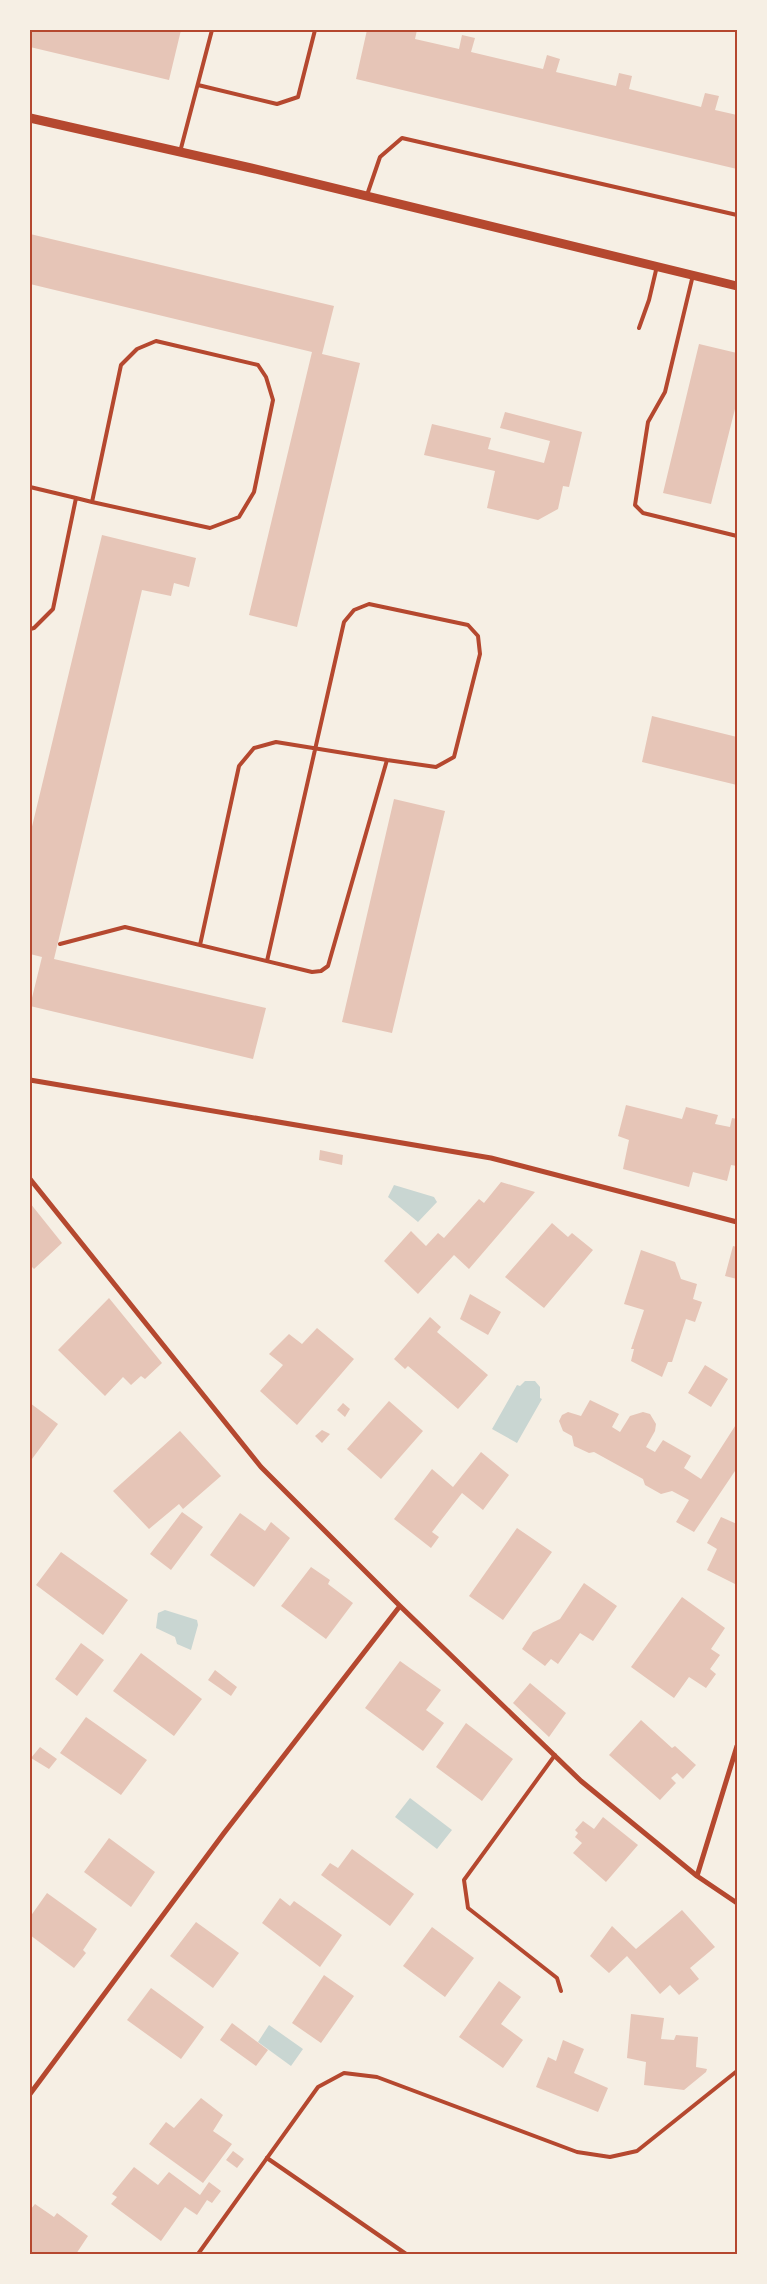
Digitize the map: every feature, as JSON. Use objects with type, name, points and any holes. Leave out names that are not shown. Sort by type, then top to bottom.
[{"type":"street","points":[[30,118],[180,152],[737,286]]},
{"type":"street","points":[[30,1080],[491,1158],[737,1222]]},
{"type":"street","points":[[30,1180],[261,1467],[400,1606],[581,1780],[697,1876],[737,1903]]},
{"type":"street","points":[[30,2094],[224,1832],[400,1606]]},
{"type":"street","points":[[697,1876],[737,1746]]},
{"type":"street","points":[[267,2158],[406,2254]]},
{"type":"lane","points":[[180,152],[212,30]]},
{"type":"lane","points":[[198,85],[277,104],[298,97],[315,30]]},
{"type":"lane","points":[[366,198],[380,157],[402,138],[737,215]]},
{"type":"lane","points":[[639,328],[657,266]]},
{"type":"lane","points":[[693,275],[665,392],[648,422],[636,506],[643,513],[737,536]]},
{"type":"lane","points":[[30,487],[92,502],[210,528],[238,517],[254,492],[273,400],[266,377],[258,365],[156,341],[137,349],[121,365],[92,502]]},
{"type":"lane","points":[[30,629],[34,628],[53,609],[76,498]]},
{"type":"lane","points":[[200,945],[239,766],[254,748],[276,742],[314,749],[436,767],[454,757],[480,654],[478,636],[468,625],[369,604],[354,610],[344,622],[314,749],[267,961]]},
{"type":"lane","points":[[60,944],[125,926],[312,972],[321,971],[328,966],[386,760]]},
{"type":"lane","points":[[555,1755],[464,1880],[468,1908],[557,1978],[560,1991]]},
{"type":"lane","points":[[198,2254],[318,2087],[344,2073],[377,2077],[577,2152],[610,2157],[637,2150],[737,2071]]},
{"type":"shaded area","points":[[394,1185],[434,1197],[437,1202],[418,1222],[388,1197]]},
{"type":"shaded area","points":[[525,1381],[535,1381],[540,1387],[540,1398],[542,1399],[517,1443],[492,1429],[517,1385],[520,1386]]},
{"type":"shaded area","points":[[165,1610],[197,1620],[198,1625],[191,1650],[177,1644],[175,1637],[156,1628],[158,1613]]},
{"type":"shaded area","points":[[410,1798],[452,1830],[437,1849],[395,1817]]},
{"type":"shaded area","points":[[269,2025],[303,2049],[291,2066],[258,2042]]},
{"type":"building","points":[[30,30],[181,30],[169,80],[30,47]]},
{"type":"building","points":[[367,30],[417,30],[415,39],[459,49],[462,35],[475,38],[471,52],[543,69],[547,55],[560,59],[556,72],[616,86],[619,73],[632,76],[629,89],[701,107],[705,93],[719,96],[715,110],[737,115],[737,169],[356,79]]},
{"type":"building","points":[[30,234],[334,306],[322,354],[360,363],[297,627],[249,615],[312,352],[30,284]]},
{"type":"building","points":[[699,344],[737,353],[737,401],[711,504],[663,493]]},
{"type":"building","points":[[505,412],[582,432],[569,487],[563,486],[558,509],[538,520],[487,508],[495,471],[424,455],[432,424],[491,438],[488,449],[544,463],[550,441],[500,428]]},
{"type":"building","points":[[102,535],[196,558],[189,587],[174,583],[171,596],[142,590],[54,959],[266,1008],[253,1059],[30,1006],[42,957],[30,954],[30,835]]},
{"type":"building","points":[[652,716],[737,737],[737,785],[642,762]]},
{"type":"building","points":[[394,799],[445,811],[392,1033],[342,1022]]},
{"type":"building","points":[[626,1105],[682,1119],[686,1107],[718,1115],[715,1124],[730,1127],[732,1118],[737,1119],[737,1166],[731,1165],[727,1181],[693,1172],[689,1187],[623,1169],[629,1140],[618,1136]]},
{"type":"building","points":[[320,1150],[343,1155],[342,1165],[319,1160]]},
{"type":"building","points":[[501,1182],[535,1192],[469,1269],[454,1255],[418,1294],[384,1261],[411,1231],[426,1246],[438,1233],[444,1238],[479,1199],[484,1203]]},
{"type":"building","points":[[30,1203],[62,1243],[34,1269],[30,1265]]},
{"type":"building","points":[[552,1223],[568,1237],[572,1233],[593,1250],[544,1308],[505,1277]]},
{"type":"building","points":[[733,1246],[737,1247],[737,1279],[725,1276]]},
{"type":"building","points":[[641,1250],[675,1262],[681,1279],[697,1284],[693,1299],[702,1302],[695,1322],[686,1319],[672,1362],[668,1362],[662,1377],[631,1361],[634,1349],[631,1349],[644,1310],[624,1304]]},
{"type":"building","points":[[470,1294],[501,1312],[488,1335],[460,1319]]},
{"type":"building","points":[[109,1298],[162,1363],[145,1379],[141,1376],[131,1385],[123,1377],[105,1396],[58,1350]]},
{"type":"building","points":[[430,1317],[441,1327],[437,1332],[488,1375],[458,1409],[408,1366],[405,1369],[394,1359]]},
{"type":"building","points":[[317,1328],[354,1359],[297,1425],[260,1391],[283,1365],[269,1354],[289,1334],[302,1344]]},
{"type":"building","points":[[705,1365],[728,1379],[711,1407],[688,1393]]},
{"type":"building","points":[[590,1400],[619,1414],[612,1427],[620,1432],[630,1416],[643,1412],[650,1414],[656,1424],[655,1431],[646,1447],[655,1452],[663,1440],[691,1456],[684,1468],[701,1479],[737,1423],[737,1468],[694,1532],[676,1522],[689,1500],[672,1491],[661,1494],[645,1485],[643,1479],[594,1452],[589,1453],[574,1446],[572,1436],[563,1431],[559,1421],[562,1415],[568,1412],[581,1416]]},
{"type":"building","points":[[389,1401],[423,1431],[381,1479],[347,1449]]},
{"type":"building","points":[[30,1403],[58,1424],[32,1459],[30,1458]]},
{"type":"building","points":[[343,1403],[350,1409],[345,1417],[337,1410]]},
{"type":"building","points":[[322,1430],[330,1434],[322,1443],[315,1436]]},
{"type":"building","points":[[180,1431],[221,1476],[183,1509],[179,1504],[149,1529],[113,1491]]},
{"type":"building","points":[[481,1452],[509,1475],[483,1510],[462,1493],[432,1532],[439,1537],[431,1548],[394,1519],[432,1469],[453,1487]]},
{"type":"building","points":[[182,1512],[203,1527],[171,1570],[150,1554]]},
{"type":"building","points":[[240,1513],[265,1531],[271,1522],[290,1538],[254,1587],[210,1555]]},
{"type":"building","points":[[721,1517],[737,1524],[737,1585],[707,1570],[717,1549],[707,1543]]},
{"type":"building","points":[[517,1528],[552,1552],[503,1620],[469,1596]]},
{"type":"building","points":[[61,1552],[128,1600],[103,1635],[36,1585]]},
{"type":"building","points":[[311,1567],[330,1580],[328,1584],[353,1603],[326,1639],[281,1606]]},
{"type":"building","points":[[584,1583],[617,1606],[593,1641],[580,1633],[558,1664],[551,1659],[545,1666],[522,1649],[533,1632],[560,1619]]},
{"type":"building","points":[[682,1597],[725,1628],[711,1649],[720,1655],[710,1669],[716,1674],[706,1688],[689,1677],[674,1698],[631,1667]]},
{"type":"building","points":[[81,1643],[104,1660],[77,1696],[55,1679]]},
{"type":"building","points":[[141,1653],[202,1699],[174,1736],[113,1691]]},
{"type":"building","points":[[400,1661],[441,1690],[426,1710],[444,1723],[423,1751],[365,1708]]},
{"type":"building","points":[[215,1670],[237,1687],[231,1696],[208,1680]]},
{"type":"building","points":[[530,1683],[566,1713],[549,1737],[513,1703]]},
{"type":"building","points":[[86,1717],[147,1760],[121,1795],[60,1753]]},
{"type":"building","points":[[641,1720],[672,1748],[675,1746],[696,1765],[683,1779],[677,1773],[671,1778],[676,1783],[660,1800],[609,1755]]},
{"type":"building","points":[[466,1723],[513,1759],[482,1801],[436,1767]]},
{"type":"building","points":[[40,1747],[57,1759],[49,1769],[31,1758]]},
{"type":"building","points":[[603,1817],[638,1845],[606,1882],[573,1853],[582,1843],[575,1837],[578,1833],[575,1830],[583,1821],[594,1829]]},
{"type":"building","points":[[109,1838],[155,1872],[131,1907],[84,1872]]},
{"type":"building","points":[[352,1849],[414,1894],[390,1926],[321,1875],[330,1863],[338,1868]]},
{"type":"building","points":[[47,1893],[97,1929],[83,1950],[86,1953],[74,1968],[30,1935],[30,1917]]},
{"type":"building","points":[[280,1898],[290,1906],[294,1901],[342,1935],[320,1967],[262,1923]]},
{"type":"building","points":[[682,1910],[715,1947],[690,1968],[699,1979],[679,1995],[670,1985],[660,1994],[627,1956],[609,1973],[590,1956],[612,1926],[636,1949]]},
{"type":"building","points":[[196,1922],[239,1953],[213,1988],[170,1956]]},
{"type":"building","points":[[432,1927],[474,1958],[445,1997],[403,1966]]},
{"type":"building","points":[[324,1975],[354,1996],[321,2043],[292,2023]]},
{"type":"building","points":[[499,1981],[521,1997],[501,2024],[523,2040],[503,2068],[459,2037]]},
{"type":"building","points":[[151,1988],[204,2027],[181,2059],[127,2020]]},
{"type":"building","points":[[631,2014],[664,2018],[661,2039],[674,2040],[676,2035],[698,2037],[696,2067],[707,2069],[706,2072],[684,2090],[644,2085],[646,2062],[627,2058]]},
{"type":"building","points":[[232,2023],[268,2050],[256,2066],[220,2040]]},
{"type":"building","points":[[563,2040],[584,2049],[574,2073],[608,2088],[598,2112],[536,2087],[548,2057],[556,2061]]},
{"type":"building","points":[[201,2098],[223,2115],[213,2131],[232,2144],[203,2183],[149,2144],[166,2122],[174,2128]]},
{"type":"building","points":[[233,2151],[244,2159],[237,2168],[226,2160]]},
{"type":"building","points":[[134,2167],[158,2185],[169,2172],[200,2195],[209,2182],[221,2191],[212,2203],[207,2200],[197,2215],[185,2207],[161,2241],[111,2204],[117,2197],[112,2194]]},
{"type":"building","points":[[35,2204],[54,2217],[57,2213],[88,2236],[76,2254],[35,2254],[30,2251],[30,2210]]}]
